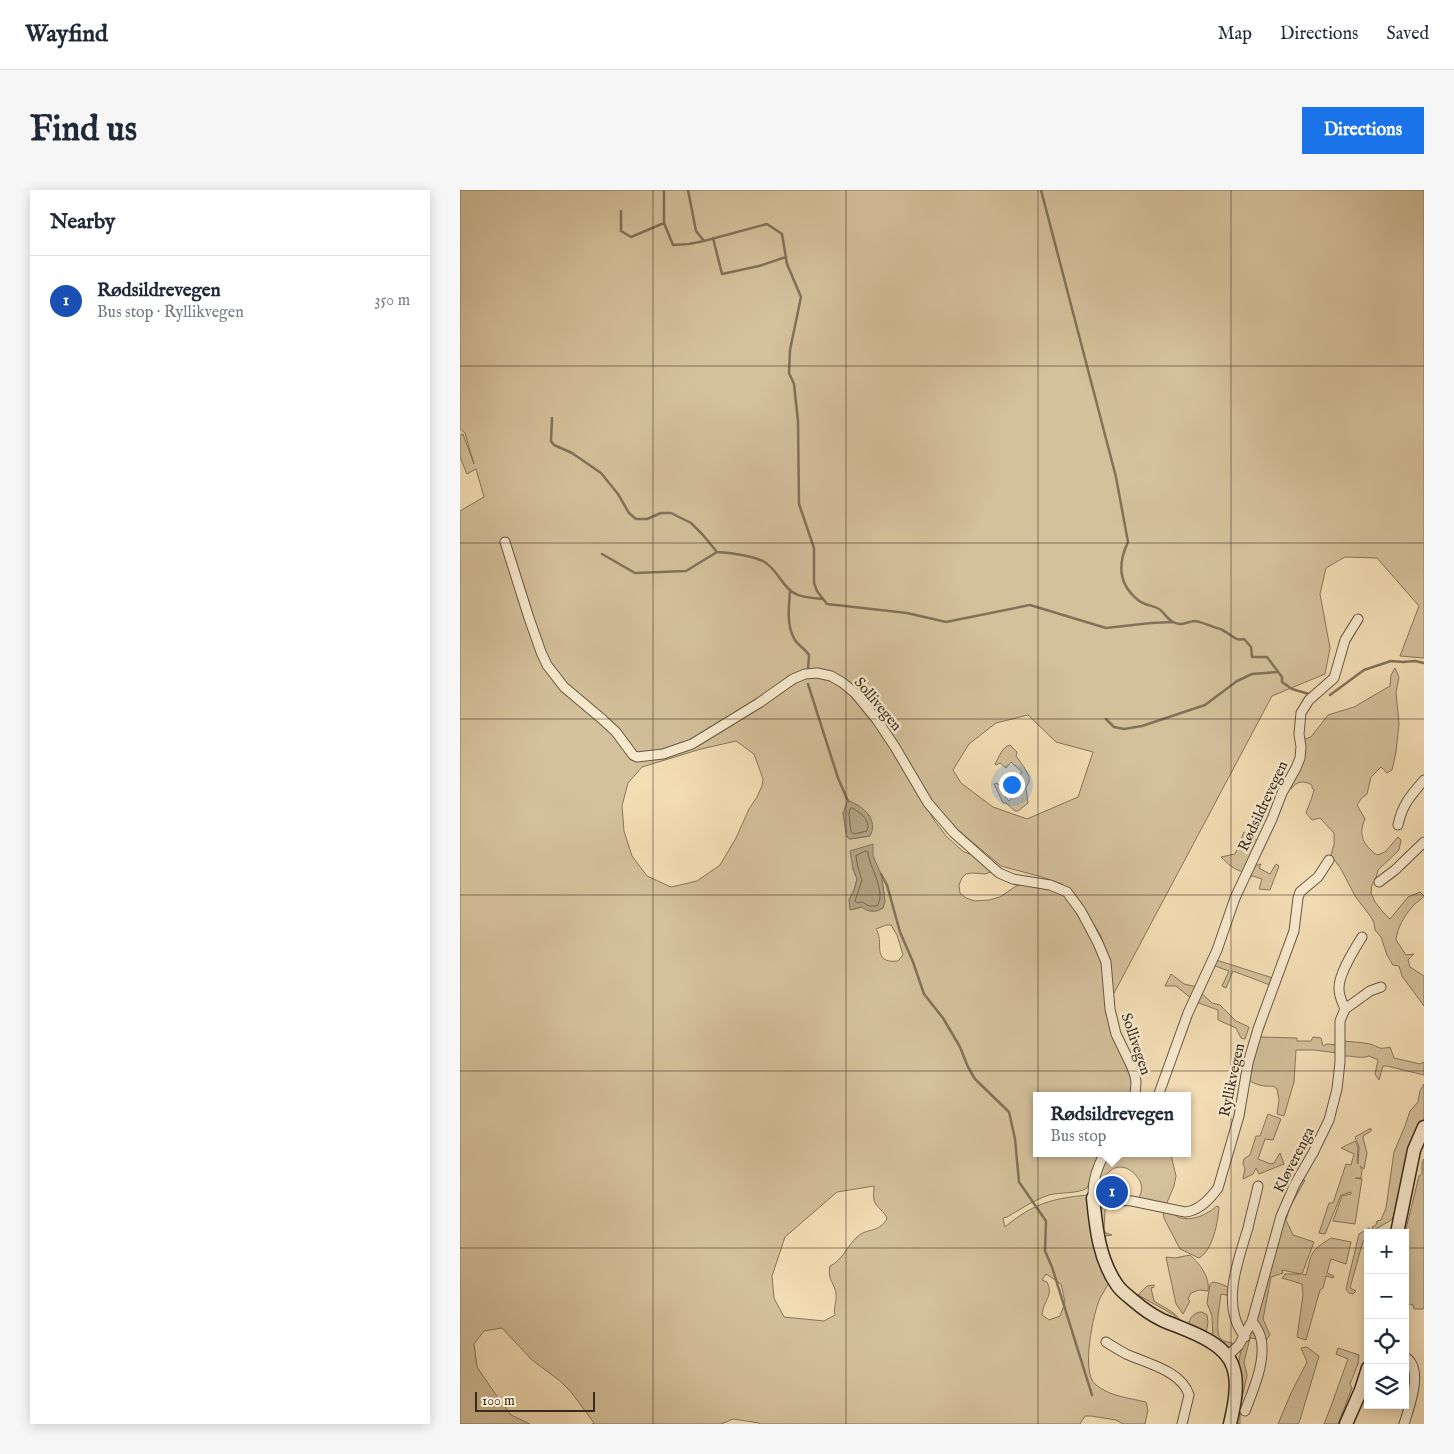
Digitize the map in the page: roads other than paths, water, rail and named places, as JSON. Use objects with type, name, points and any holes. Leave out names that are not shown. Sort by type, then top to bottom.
[{"type":"street","name":"Sollivegen","points":[[505,542],[528,618],[548,665],[564,687],[616,732],[633,755],[637,757],[663,754],[692,744],[759,703],[793,679],[805,674],[817,673],[831,676],[854,693],[877,720],[895,747],[928,804],[954,833],[1000,873],[1013,879],[1050,884],[1067,892],[1081,911],[1106,962],[1110,1009],[1116,1034],[1135,1076],[1135,1092]]},
{"type":"street","name":"Rødsildrevegen","points":[[1159,1092],[1188,1013],[1217,950],[1235,898],[1282,793],[1300,758],[1299,734],[1301,713],[1309,700],[1334,678],[1345,640],[1358,619]]},
{"type":"street","points":[[1398,825],[1406,801],[1424,780]]},
{"type":"street","points":[[1379,882],[1395,870],[1424,842]]},
{"type":"street","name":"Ryllikvegen","points":[[1093,1198],[1132,1201],[1185,1212],[1198,1208],[1218,1188],[1242,1104],[1248,1063],[1262,1014],[1294,930],[1300,892],[1318,877],[1329,860]]},
{"type":"street","name":"Kløverenga","points":[[1228,1356],[1245,1337],[1252,1321],[1281,1216],[1294,1184],[1313,1153],[1329,1120],[1337,1089],[1340,1062],[1340,1021],[1345,1008],[1340,998],[1339,984],[1347,962],[1362,938]]},
{"type":"street","points":[[1345,1008],[1370,991],[1381,987]]},
{"type":"street","points":[[1398,1229],[1414,1150],[1424,1127]]},
{"type":"street","points":[[1103,1157],[1096,1172],[1093,1198],[1101,1252],[1109,1271],[1118,1287],[1142,1308],[1160,1319],[1211,1342],[1228,1356],[1233,1368],[1236,1386],[1230,1424]]},
{"type":"street","name":"Kløverenga","points":[[1245,1337],[1235,1318],[1232,1287],[1236,1265],[1258,1186]]},
{"type":"street","points":[[1245,1411],[1256,1382],[1262,1353],[1260,1335],[1252,1321]]},
{"type":"street","points":[[1106,1342],[1173,1375],[1185,1386],[1189,1395],[1182,1424]]},
{"type":"street","points":[[1404,1424],[1419,1378],[1416,1365],[1409,1359]]},
{"type":"street","points":[[1346,1424],[1364,1381]]},
{"type":"water","points":[[849,801],[864,810],[871,819],[872,830],[870,836],[850,839],[847,837],[843,813]]},
{"type":"water","points":[[873,844],[873,856],[881,874],[883,886],[885,902],[883,908],[875,911],[869,911],[861,907],[850,910],[849,900],[857,879],[850,851]]},
{"type":"waterway","points":[[664,190],[664,223],[673,245],[704,241]]},
{"type":"waterway","points":[[688,190],[696,231],[704,241],[767,224],[782,234],[787,264],[801,297],[790,350],[789,373],[794,384],[798,421],[799,504],[814,548],[814,583],[817,591],[827,604],[907,613],[946,622],[1030,605],[1106,628],[1173,622]]},
{"type":"waterway","points":[[1041,190],[1116,477],[1128,542],[1121,565],[1123,580],[1131,594],[1138,600],[1159,609],[1173,622],[1179,624],[1195,621],[1220,629],[1237,639],[1244,639],[1251,647],[1252,657],[1267,657],[1282,677],[1282,682],[1292,689],[1309,694]]},
{"type":"waterway","points":[[621,211],[621,231],[631,237],[664,223]]},
{"type":"waterway","points":[[713,238],[722,274],[759,266],[786,257]]},
{"type":"waterway","points":[[552,418],[551,441],[554,445],[572,453],[601,473],[618,494],[629,513],[636,519],[647,519],[661,513],[671,513],[691,523],[717,552],[752,557],[763,561],[772,568],[791,591],[809,598],[823,599]]},
{"type":"waterway","points":[[602,554],[635,573],[686,571],[717,552]]},
{"type":"waterway","points":[[790,591],[790,629],[795,640],[809,655],[808,670]]},
{"type":"waterway","points":[[1330,695],[1364,670],[1391,661],[1424,663]]},
{"type":"waterway","points":[[1106,719],[1114,727],[1124,729],[1142,726],[1205,705],[1237,681],[1252,674],[1277,672]]},
{"type":"waterway","points":[[808,684],[838,778],[848,801]]},
{"type":"waterway","points":[[881,874],[887,885],[900,932],[924,994],[943,1018],[960,1047],[975,1079],[1009,1112],[1015,1139],[1019,1182],[1046,1221],[1045,1251],[1052,1267],[1092,1395]]},
{"type":"place","name":"Rødsildrevegen","points":[[1112,1192]]}]
